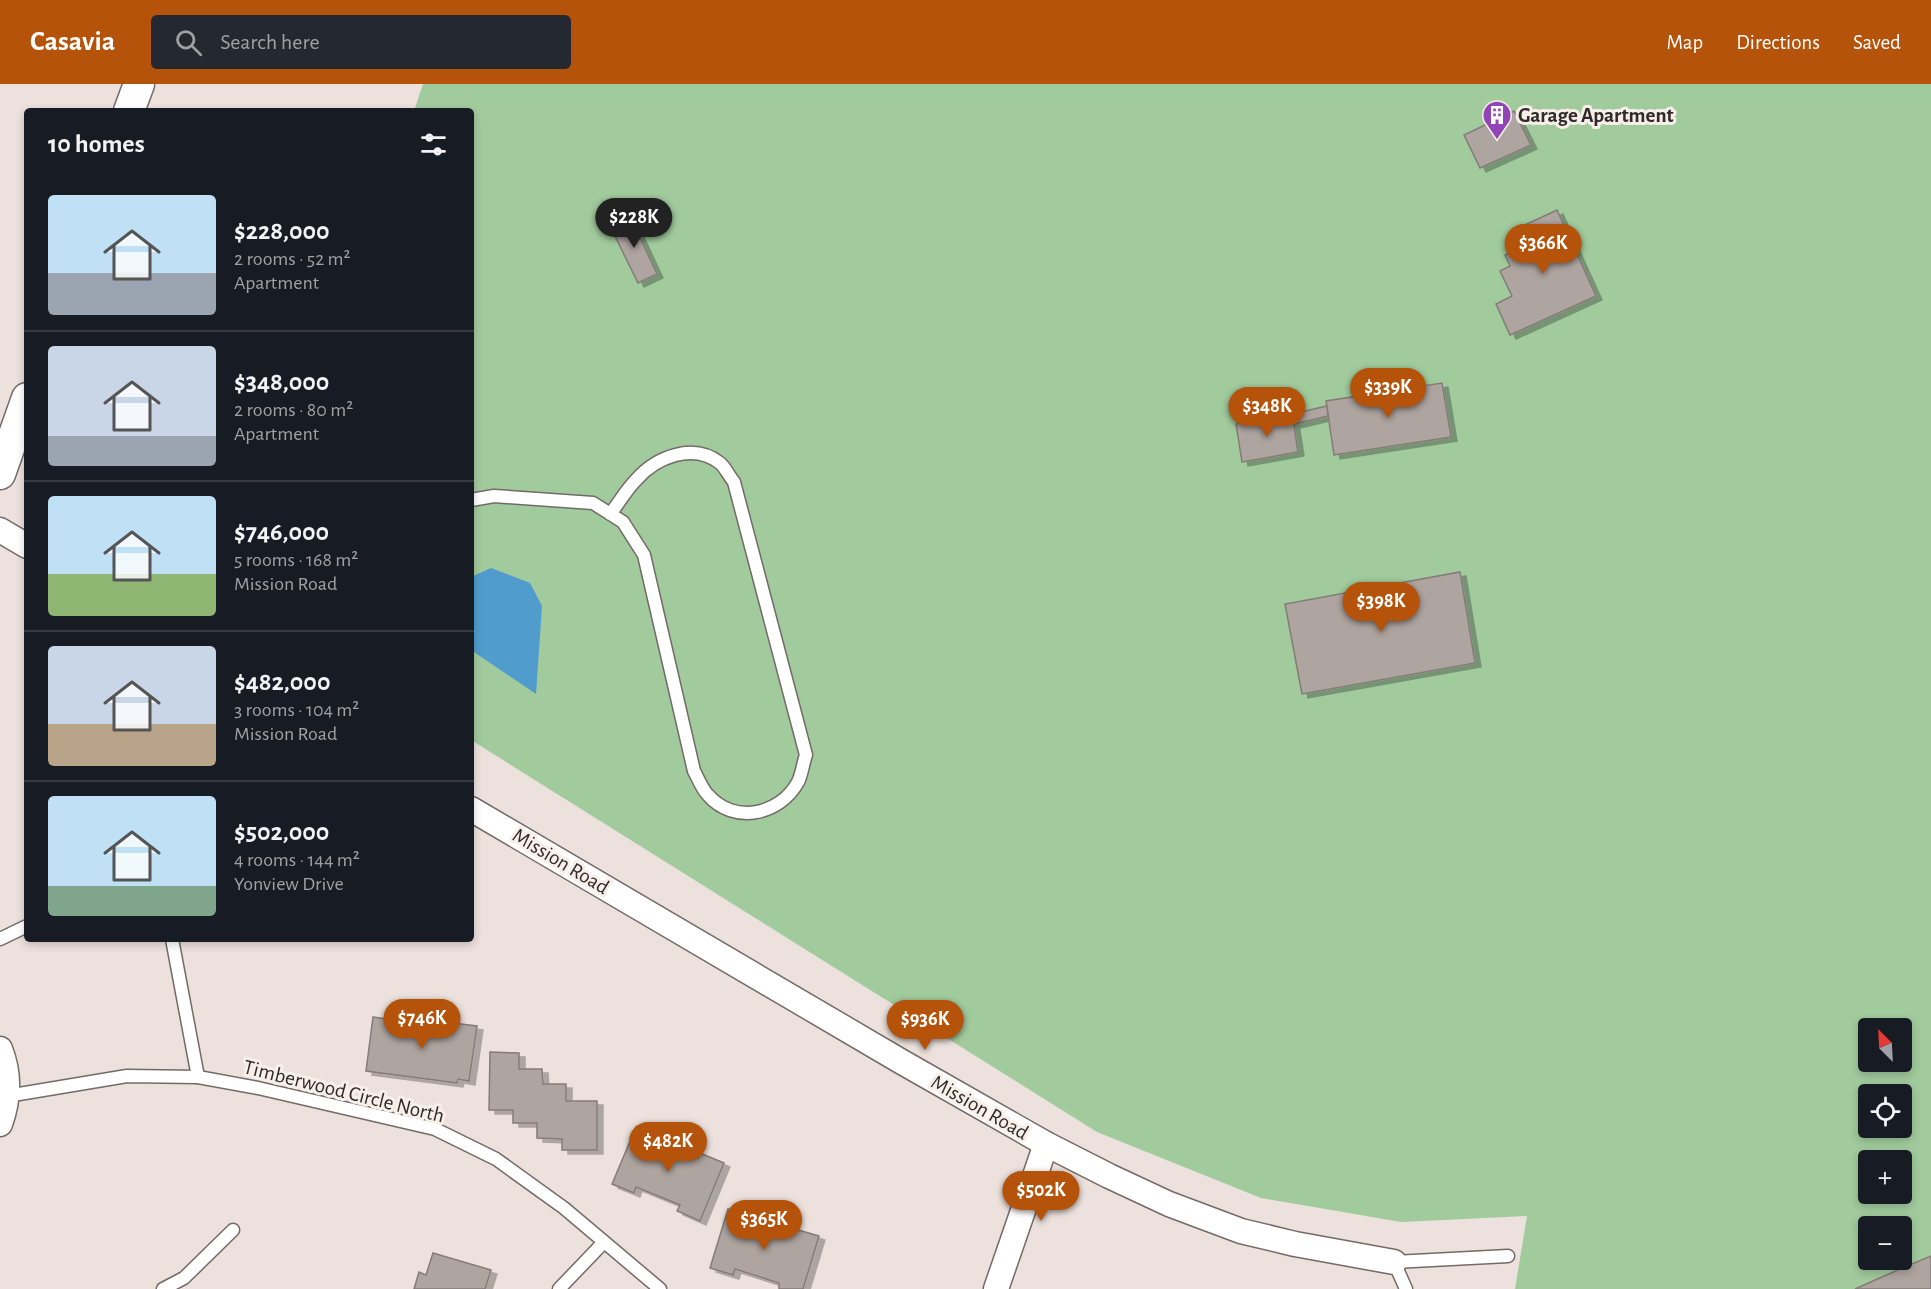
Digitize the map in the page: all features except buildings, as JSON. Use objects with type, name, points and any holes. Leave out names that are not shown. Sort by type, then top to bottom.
[{"type":"street","points":[[130,108],[139,84]]},
{"type":"street","points":[[0,474],[24,406]]},
{"type":"street","points":[[0,530],[24,544]]},
{"type":"street","name":"Mission Road","points":[[474,810],[902,1062],[1046,1144],[1169,1204],[1241,1231],[1295,1244],[1394,1262]]},
{"type":"street","points":[[0,1049],[6,1065],[7,1096],[0,1124]]},
{"type":"street","points":[[996,1289],[1046,1144]]},
{"type":"lane","points":[[474,499],[494,496],[593,503],[610,514],[623,522],[644,555],[694,771],[707,795],[725,809],[741,813],[762,813],[782,801],[798,782],[806,755],[734,482],[721,464],[706,455],[686,452],[663,459],[637,478],[610,514]]},
{"type":"lane","points":[[0,939],[24,927]]},
{"type":"lane","points":[[173,942],[198,1077]]},
{"type":"lane","name":"Timberwood Circle North","points":[[7,1096],[128,1076],[198,1077],[258,1088],[435,1129],[496,1159],[564,1208],[660,1289]]},
{"type":"lane","points":[[163,1289],[184,1278],[233,1230]]},
{"type":"lane","points":[[559,1289],[604,1242]]},
{"type":"lane","points":[[1406,1289],[1394,1262],[1508,1256]]},
{"type":"green space","points":[[423,84],[1931,84],[1931,1289],[1515,1289],[1527,1216],[1401,1222],[1261,1198],[1097,1132],[474,742],[474,108],[415,108]]},
{"type":"water","points":[[491,568],[530,583],[542,606],[536,694],[474,652],[474,576]]},
{"type":"place","name":"Garage Apartment","points":[[1497,140]]}]
